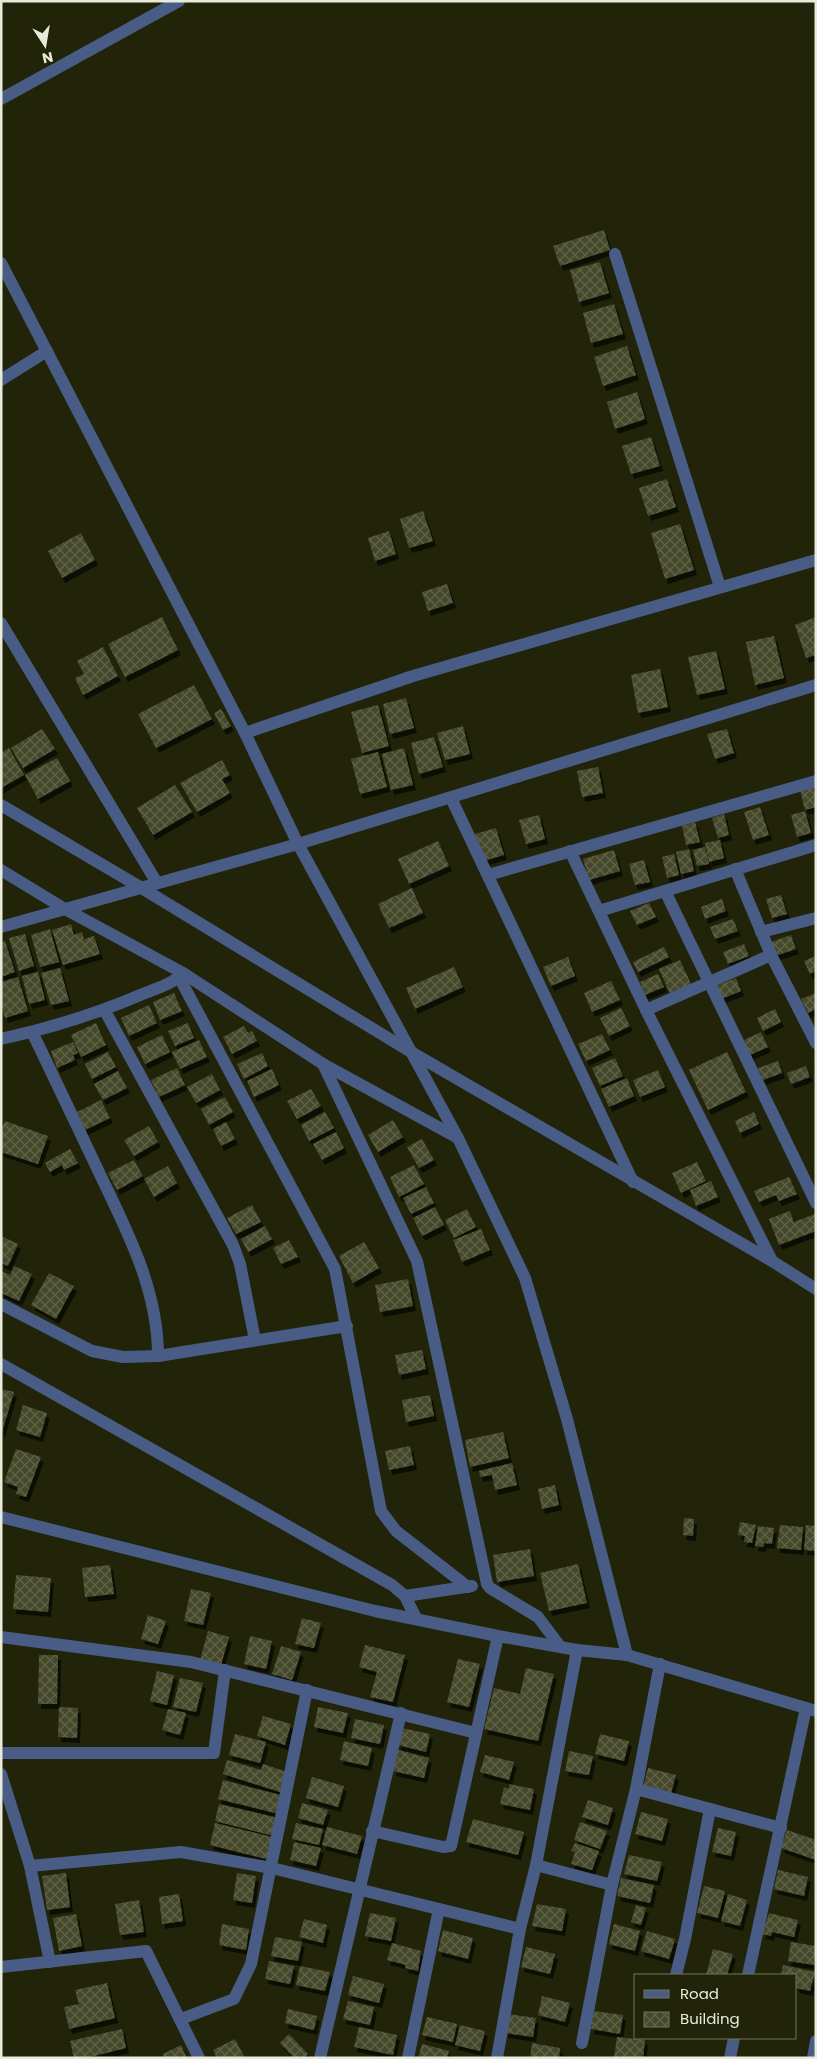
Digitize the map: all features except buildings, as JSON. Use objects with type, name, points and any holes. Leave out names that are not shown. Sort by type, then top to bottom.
[{"type":"street","points":[[1,99],[179,1]]},
{"type":"street","points":[[615,254],[720,588]]},
{"type":"street","points":[[1,263],[245,733],[298,844],[458,1138],[525,1278],[567,1419],[627,1655]]},
{"type":"street","points":[[1,380],[48,351]]},
{"type":"street","points":[[245,733],[413,676],[816,560]]},
{"type":"street","points":[[1,623],[157,883]]},
{"type":"street","points":[[1,927],[298,844],[816,685]]},
{"type":"street","points":[[488,875],[816,781]]},
{"type":"street","points":[[451,798],[634,1182]]},
{"type":"street","points":[[1,805],[411,1052],[772,1261],[816,1289]]},
{"type":"street","points":[[599,911],[816,845]]},
{"type":"street","points":[[570,851],[646,1010],[772,1261]]},
{"type":"street","points":[[735,869],[771,955],[816,1043]]},
{"type":"street","points":[[1,870],[181,975],[323,1064],[458,1138]]},
{"type":"street","points":[[665,891],[816,1204]]},
{"type":"street","points":[[761,932],[816,918]]},
{"type":"street","points":[[646,1010],[771,955]]},
{"type":"street","points":[[1,1039],[105,1011],[181,975]]},
{"type":"street","points":[[181,975],[335,1270],[381,1511],[396,1531],[468,1587]]},
{"type":"street","points":[[105,1011],[233,1245],[240,1264],[255,1340]]},
{"type":"street","points":[[32,1032],[136,1251],[152,1302],[157,1330],[158,1356]]},
{"type":"street","points":[[323,1064],[417,1261],[487,1584],[490,1588],[538,1617],[559,1645]]},
{"type":"street","points":[[1,1304],[92,1351],[123,1357],[158,1356],[347,1326]]},
{"type":"street","points":[[1,1364],[384,1580],[405,1596],[416,1618]]},
{"type":"street","points":[[1,1517],[375,1610],[498,1636],[559,1645],[577,1650],[627,1655],[811,1710],[781,1828],[748,1974]]},
{"type":"street","points":[[405,1596],[487,1584]]},
{"type":"street","points":[[372,1831],[443,1847],[451,1846],[498,1636]]},
{"type":"street","points":[[1,1637],[191,1662],[476,1733]]},
{"type":"street","points":[[497,2058],[520,1929],[536,1865],[577,1650]]},
{"type":"street","points":[[582,2042],[612,1885],[636,1789],[660,1664]]},
{"type":"street","points":[[1,1753],[214,1753],[225,1670]]},
{"type":"street","points":[[181,2019],[234,1999],[251,1964],[307,1690]]},
{"type":"street","points":[[320,2058],[400,1713]]},
{"type":"street","points":[[1,1774],[30,1866],[50,1962]]},
{"type":"street","points":[[636,1789],[781,1828]]},
{"type":"street","points":[[676,1974],[685,1939],[710,1809]]},
{"type":"street","points":[[30,1866],[181,1852],[272,1868],[520,1929]]},
{"type":"street","points":[[536,1865],[612,1885]]},
{"type":"street","points":[[408,2058],[440,1909]]},
{"type":"street","points":[[1,1968],[146,1950],[199,2058]]},
{"type":"street","points":[[730,2058],[734,2039]]},
{"type":"street","points":[[813,2058],[816,2041]]}]
